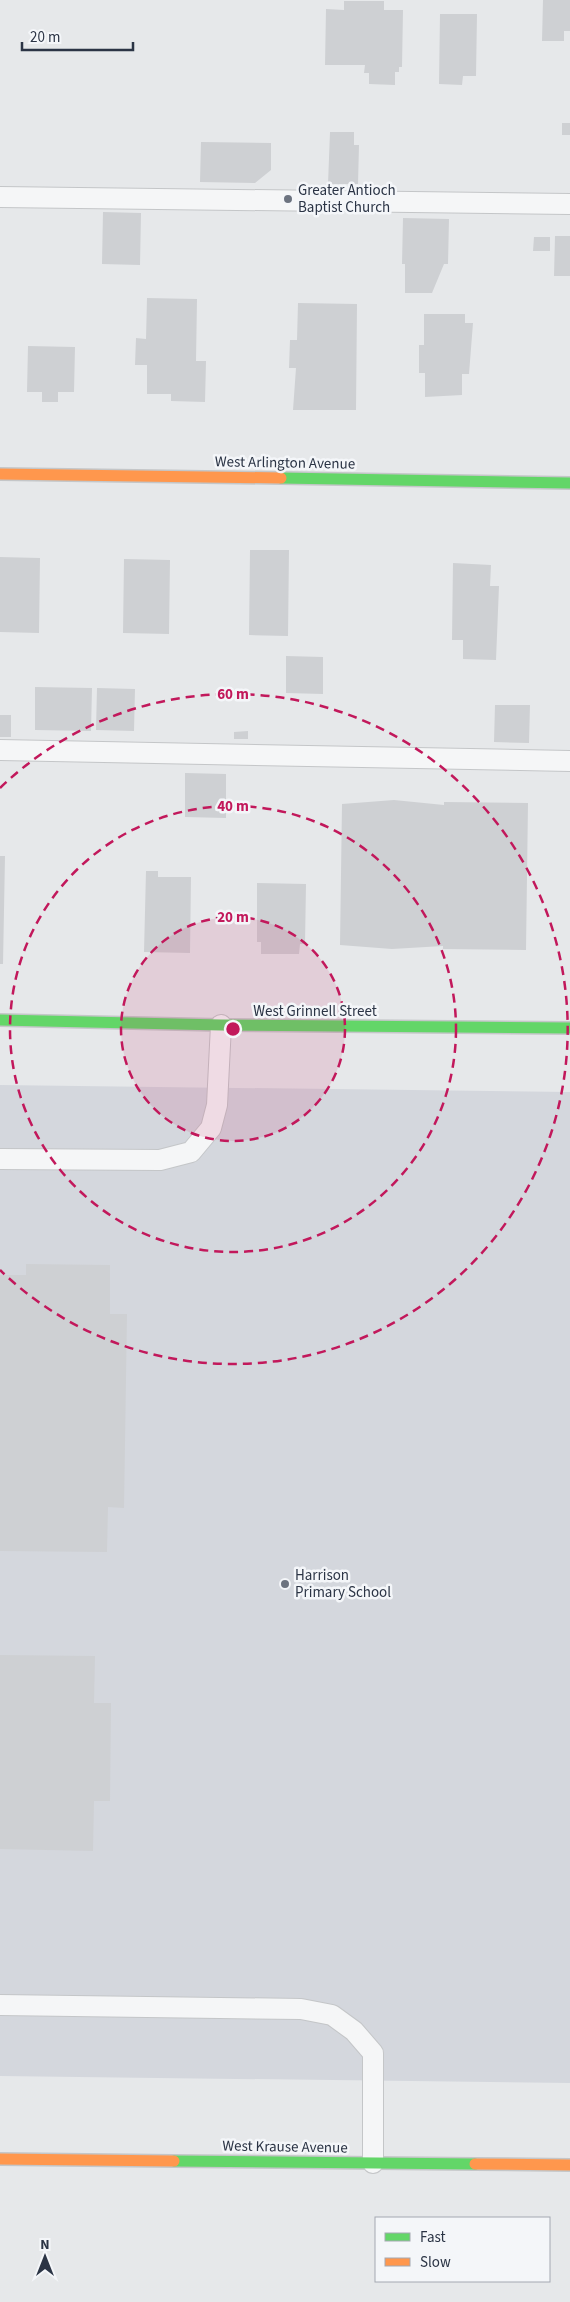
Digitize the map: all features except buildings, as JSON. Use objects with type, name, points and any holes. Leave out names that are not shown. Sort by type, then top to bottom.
[{"type":"street","name":"West Arlington Avenue","points":[[0,474],[570,483]]},
{"type":"street","name":"West Grinnell Street","points":[[0,1020],[221,1026],[570,1028]]},
{"type":"street","name":"West Krause Avenue","points":[[0,2159],[570,2165]]},
{"type":"lane","points":[[0,197],[570,204]]},
{"type":"lane","points":[[0,750],[570,761]]},
{"type":"lane","points":[[0,1159],[160,1160],[191,1152],[210,1128],[217,1105],[221,1026]]},
{"type":"lane","points":[[0,2005],[301,2008],[332,2015],[354,2032],[373,2053],[373,2163]]},
{"type":"shaded area","name":"Harrison Primary School","points":[[0,1085],[570,1092],[570,2083],[0,2076]]},
{"type":"traffic: fast","points":[[281,478],[570,483]]},
{"type":"traffic: fast","points":[[0,1020],[221,1025],[570,1028]]},
{"type":"traffic: fast","points":[[174,2161],[475,2164]]},
{"type":"traffic: slow","points":[[0,474],[281,478]]},
{"type":"traffic: slow","points":[[0,2159],[174,2161]]},
{"type":"traffic: slow","points":[[475,2164],[570,2165]]},
{"type":"place","name":"Greater Antioch Baptist Church","points":[[288,199]]},
{"type":"place","name":"Harrison Primary School","points":[[285,1584]]}]
